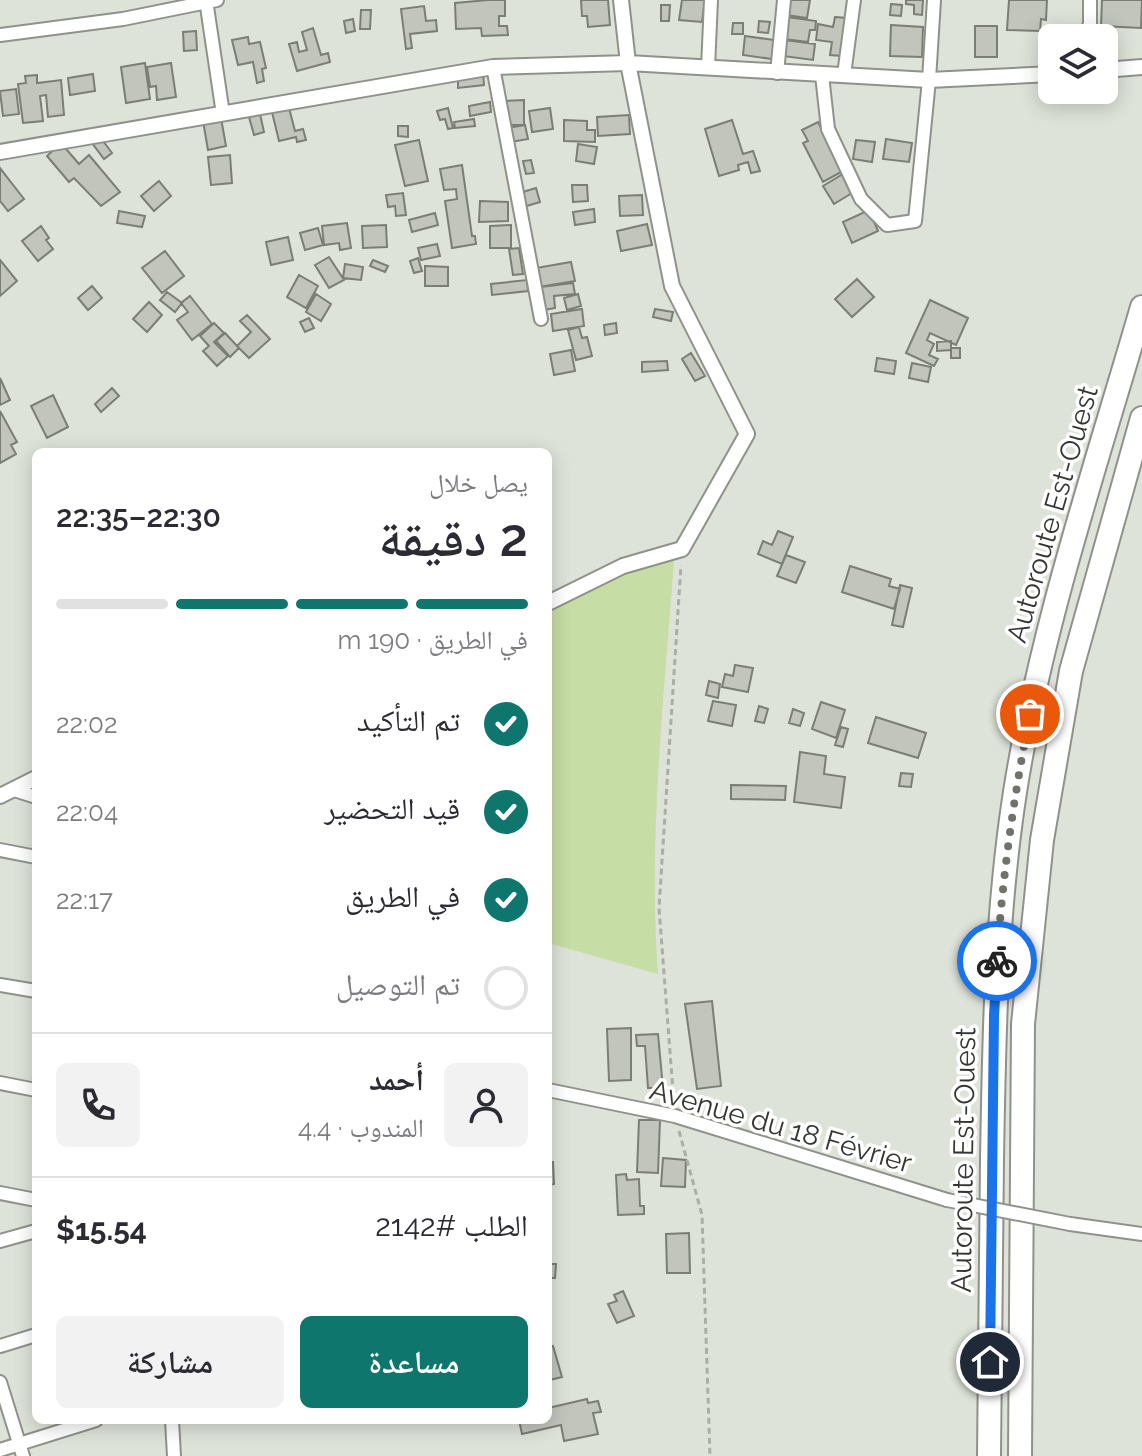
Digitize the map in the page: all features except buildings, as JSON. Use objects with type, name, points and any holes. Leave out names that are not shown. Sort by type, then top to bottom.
[{"type":"highway","name":"Autoroute Est-Ouest","points":[[989,1456],[994,1016],[1000,905],[1011,819],[1035,689],[1142,307]]},
{"type":"highway","name":"Autoroute Est-Ouest","points":[[1020,1456],[1023,1024],[1042,840],[1071,671],[1142,418]]},
{"type":"street","points":[[552,601],[623,566],[682,549],[747,434],[672,286],[628,63],[621,0]]},
{"type":"street","points":[[708,68],[711,0]]},
{"type":"street","points":[[777,73],[784,0]]},
{"type":"street","points":[[844,75],[854,0]]},
{"type":"street","points":[[822,75],[828,129],[861,199],[887,225],[915,221],[934,0]]},
{"type":"street","points":[[1090,0],[1090,24]]},
{"type":"street","points":[[0,35],[123,19],[210,1],[223,114]]},
{"type":"street","points":[[0,152],[493,67],[628,63],[929,80],[1038,75]]},
{"type":"street","points":[[493,67],[541,319]]},
{"type":"street","points":[[1118,69],[1142,67]]},
{"type":"street","points":[[0,796],[32,780]]},
{"type":"street","points":[[14,790],[32,796]]},
{"type":"street","points":[[1,855],[32,857]]},
{"type":"street","points":[[0,985],[32,990]]},
{"type":"street","points":[[0,1083],[32,1089]]},
{"type":"street","name":"Avenue du 18 Février","points":[[552,1091],[675,1116],[947,1200],[1070,1224],[1142,1234]]},
{"type":"street","points":[[0,1193],[32,1199]]},
{"type":"street","points":[[0,1241],[32,1232]]},
{"type":"street","points":[[0,1346],[32,1336]]},
{"type":"street","points":[[0,1382],[21,1450]]},
{"type":"street","points":[[0,1450],[21,1450],[86,1424]]},
{"type":"street","points":[[172,1424],[174,1456]]},
{"type":"path","points":[[682,549],[659,908],[675,1116],[702,1215],[710,1456]]},
{"type":"green space","points":[[668,558],[674,561],[656,819],[658,974],[552,944],[552,611],[611,578]]},
{"type":"way so far","points":[[997,961],[1000,905],[1015,791],[1030,714]]},
{"type":"route","points":[[990,1362],[997,961]]}]
